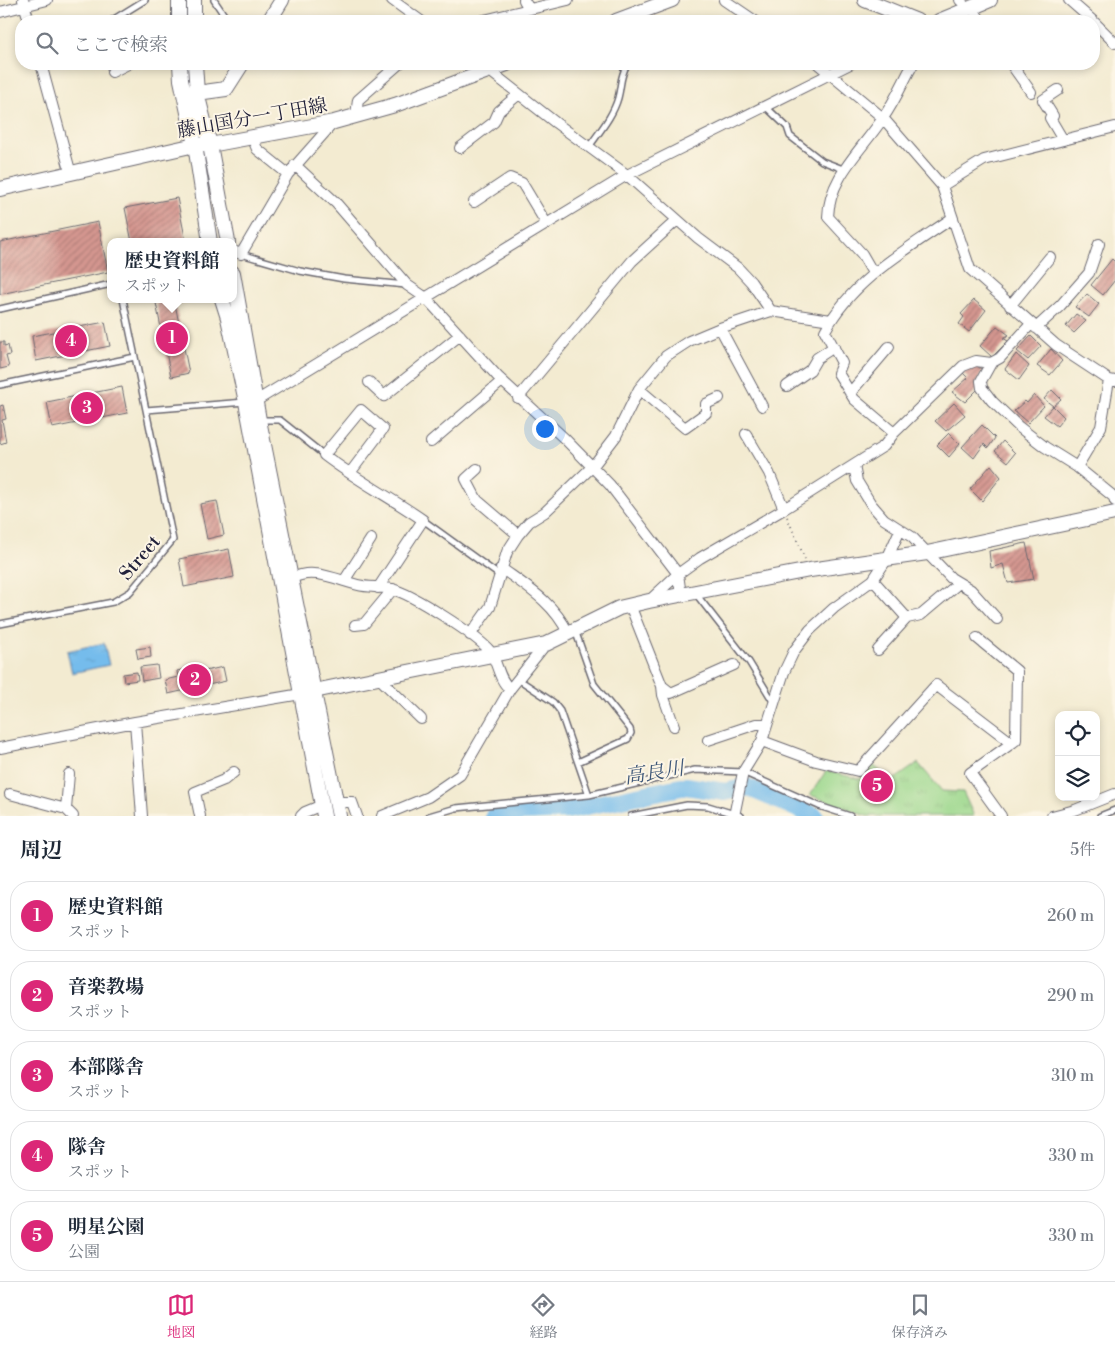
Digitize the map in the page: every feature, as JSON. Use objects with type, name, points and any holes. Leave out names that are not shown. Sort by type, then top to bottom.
[{"type":"street","points":[[0,12],[24,4],[47,0]]},
{"type":"street","points":[[179,0],[179,15]]},
{"type":"street","points":[[194,0],[194,15]]},
{"type":"street","points":[[273,15],[282,0]]},
{"type":"street","points":[[392,0],[413,15]]},
{"type":"street","points":[[498,15],[527,5],[568,0]]},
{"type":"street","points":[[633,15],[672,0]]},
{"type":"street","points":[[724,0],[746,15]]},
{"type":"street","points":[[865,0],[902,15]]},
{"type":"street","points":[[948,15],[964,4],[990,0]]},
{"type":"street","points":[[1069,0],[1085,15]]},
{"type":"street","points":[[964,4],[975,15]]},
{"type":"street","points":[[1100,28],[1112,39],[1115,28]]},
{"type":"street","points":[[43,70],[71,174]]},
{"type":"street","points":[[112,72],[116,70]]},
{"type":"street","points":[[180,70],[195,145],[209,238]]},
{"type":"street","points":[[195,70],[197,93],[210,146],[227,238]]},
{"type":"street","points":[[197,93],[226,89],[238,70]]},
{"type":"street","points":[[356,114],[358,100],[393,70]]},
{"type":"street","name":"藤山国分一丁田線","points":[[0,189],[195,145],[210,146],[334,122],[395,104],[478,70]]},
{"type":"street","points":[[489,70],[626,175],[677,220],[738,268],[751,282],[771,312]]},
{"type":"street","points":[[827,70],[883,118],[942,186],[951,219],[970,269],[1056,345],[1112,381],[1101,427],[1077,467]]},
{"type":"street","points":[[251,402],[426,298],[626,175],[837,70]]},
{"type":"street","points":[[873,273],[862,254],[828,218],[828,208],[843,169],[883,118],[910,70]]},
{"type":"street","points":[[1015,70],[1031,92]]},
{"type":"street","points":[[1058,90],[1043,100],[1054,116],[1050,118],[1063,140]]},
{"type":"street","points":[[460,148],[494,122],[499,111],[519,94]]},
{"type":"street","points":[[237,252],[288,174],[334,122]]},
{"type":"street","points":[[942,186],[984,160],[1115,127]]},
{"type":"street","points":[[252,138],[257,149],[288,174]]},
{"type":"street","points":[[295,165],[336,203],[407,285],[426,298],[518,398],[593,466],[610,485],[678,574],[688,593]]},
{"type":"street","points":[[474,202],[510,178],[522,183],[546,223]]},
{"type":"street","points":[[894,433],[866,411],[850,393],[838,373],[842,363],[825,331],[831,320],[873,273],[951,219]]},
{"type":"street","points":[[518,398],[632,261],[677,220]]},
{"type":"street","points":[[1099,244],[1089,273],[1060,306],[1034,326],[1000,358],[991,363],[981,381],[982,388],[992,401],[1045,447],[1077,467],[1114,497],[1115,501]]},
{"type":"street","points":[[1010,306],[1050,257]]},
{"type":"street","points":[[237,302],[251,402],[308,693]]},
{"type":"street","points":[[223,303],[251,402],[259,420],[292,578],[327,808],[339,816]]},
{"type":"street","points":[[470,635],[490,607],[507,552],[518,535],[529,522],[545,512],[593,466],[616,436],[639,389],[666,356],[689,341],[720,328],[771,312],[831,320]]},
{"type":"street","points":[[720,328],[762,406]]},
{"type":"street","points":[[369,382],[384,396],[460,335]]},
{"type":"street","points":[[787,386],[810,370],[817,358],[834,347]]},
{"type":"street","points":[[850,393],[889,347]]},
{"type":"street","points":[[649,601],[678,574],[700,558],[784,509],[884,446],[894,433],[963,366],[976,361],[991,363]]},
{"type":"street","points":[[431,442],[502,381]]},
{"type":"street","points":[[639,389],[685,428],[706,413],[706,404],[719,398]]},
{"type":"street","points":[[350,473],[383,429],[361,410],[324,455],[350,473],[423,520],[378,588]]},
{"type":"street","points":[[746,434],[769,473],[784,509]]},
{"type":"street","points":[[854,466],[857,481],[871,504],[884,519],[912,537],[951,578],[971,590],[996,619]]},
{"type":"street","points":[[477,469],[466,480],[477,500],[518,535]]},
{"type":"street","points":[[0,748],[135,722],[308,693],[546,644],[619,608],[649,601],[810,570],[927,553],[1115,512]]},
{"type":"street","points":[[736,815],[743,772],[762,741],[784,672],[794,651],[810,630],[834,608],[872,580],[887,559],[900,530]]},
{"type":"street","points":[[344,581],[371,539]]},
{"type":"street","points":[[500,571],[547,602],[571,631]]},
{"type":"street","points":[[292,578],[300,574],[315,573],[344,581],[392,589],[422,602],[490,650],[505,685],[510,689]]},
{"type":"street","points":[[872,580],[907,618]]},
{"type":"street","points":[[878,650],[907,618],[921,616],[959,583]]},
{"type":"street","points":[[355,625],[364,624],[392,589]]},
{"type":"street","points":[[630,606],[662,686],[663,695],[674,726]]},
{"type":"street","points":[[977,638],[1017,671],[1016,740],[970,773],[1001,816]]},
{"type":"street","points":[[382,816],[428,797],[460,775],[510,689],[546,644]]},
{"type":"street","points":[[662,686],[671,693],[734,665]]},
{"type":"street","points":[[379,678],[421,719]]},
{"type":"street","points":[[762,741],[816,761],[858,771],[936,685],[1012,743]]},
{"type":"street","points":[[135,722],[142,816]]},
{"type":"street","points":[[708,740],[756,724],[767,724]]},
{"type":"street","points":[[200,816],[195,792],[224,780],[234,772]]},
{"type":"street","points":[[10,794],[69,813],[69,774]]},
{"type":"street","points":[[1052,816],[1076,810],[1115,794]]},
{"type":"street","points":[[301,816],[305,812],[352,802],[358,816]]},
{"type":"lane","points":[[121,15],[145,0]]},
{"type":"lane","points":[[214,0],[224,15]]},
{"type":"lane","points":[[589,147],[613,111],[618,98],[619,80],[624,70]]},
{"type":"lane","points":[[764,105],[787,127],[790,136],[822,161],[843,169]]},
{"type":"lane","points":[[237,252],[300,271],[344,279],[407,285]]},
{"type":"lane","points":[[0,309],[107,285]]},
{"type":"lane","points":[[124,303],[146,410],[251,402]]},
{"type":"lane","points":[[0,385],[135,357]]},
{"type":"lane","name":"Street","points":[[0,624],[112,602],[130,592],[173,540],[146,410]]},
{"type":"lane","points":[[259,420],[280,420],[324,455]]},
{"type":"lane","points":[[423,520],[500,571]]},
{"type":"lane","points":[[688,593],[749,662],[774,703]]},
{"type":"lane","points":[[571,631],[594,684],[630,729],[631,733],[628,739],[578,762]]},
{"type":"lane","points":[[518,679],[552,702],[560,711],[589,795]]},
{"type":"lane","points":[[429,816],[456,808],[589,795],[695,770],[743,772],[819,806],[850,816]]},
{"type":"lane","points":[[631,816],[687,805],[708,806],[736,815]]},
{"type":"lane","points":[[1100,816],[1115,810]]},
{"type":"path","points":[[784,509],[810,570]]},
{"type":"green space","points":[[918,763],[942,791],[963,792],[974,816],[867,816],[810,795],[826,771],[860,779],[872,764],[892,781]]},
{"type":"water","points":[[104,643],[109,665],[72,673],[67,651]]},
{"type":"building","points":[[177,198],[185,238],[131,238],[125,208]]},
{"type":"building","points":[[98,222],[107,272],[0,294],[0,242]]},
{"type":"building","points":[[1112,259],[1115,262],[1115,280],[1103,295],[1091,285]]},
{"type":"building","points":[[1087,294],[1099,304],[1089,317],[1075,307]]},
{"type":"building","points":[[974,300],[986,310],[969,332],[959,324],[964,317],[961,314]]},
{"type":"building","points":[[156,303],[175,303],[189,373],[171,377]]},
{"type":"building","points":[[1076,314],[1086,321],[1074,333],[1066,326]]},
{"type":"building","points":[[105,322],[110,346],[36,361],[32,336]]},
{"type":"building","points":[[997,326],[1009,335],[1003,338],[1008,341],[992,357],[980,346]]},
{"type":"building","points":[[1031,336],[1041,346],[1028,360],[1017,351]]},
{"type":"building","points":[[0,342],[4,342],[4,346],[8,345],[10,355],[6,356],[9,367],[0,369]]},
{"type":"building","points":[[1051,349],[1062,361],[1050,375],[1037,366]]},
{"type":"building","points":[[1016,354],[1029,366],[1019,380],[1005,369]]},
{"type":"building","points":[[973,362],[983,371],[976,383],[979,388],[965,402],[952,392],[968,378],[963,373]]},
{"type":"building","points":[[122,387],[127,413],[52,428],[47,402]]},
{"type":"building","points":[[1052,390],[1061,399],[1053,406],[1044,399]]},
{"type":"building","points":[[1034,395],[1044,406],[1028,423],[1014,411],[1025,401],[1027,403]]},
{"type":"building","points":[[954,403],[965,415],[946,431],[935,421]]},
{"type":"building","points":[[3,405],[6,419],[2,420],[6,442],[0,444],[0,406]]},
{"type":"building","points":[[1053,406],[1064,417],[1057,426],[1044,416]]},
{"type":"building","points":[[982,425],[995,438],[988,448],[984,444],[974,458],[962,447]]},
{"type":"building","points":[[949,433],[960,444],[949,457],[937,445]]},
{"type":"building","points":[[1003,441],[1015,453],[1008,462],[995,451]]},
{"type":"building","points":[[991,465],[1001,477],[982,501],[970,489]]},
{"type":"building","points":[[217,501],[224,535],[207,539],[200,504]]},
{"type":"building","points":[[1026,543],[1034,579],[1008,583],[1003,564],[991,568],[989,551]]},
{"type":"building","points":[[229,549],[234,577],[184,587],[179,559]]},
{"type":"building","points":[[150,647],[151,657],[138,659],[136,649]]},
{"type":"building","points":[[157,665],[159,678],[142,681],[140,667]]},
{"type":"building","points":[[223,667],[226,681],[168,694],[165,680],[178,677],[177,671],[186,669],[187,675]]},
{"type":"building","points":[[137,672],[138,680],[124,682],[123,674]]},
{"type":"waterway","name":"高良川","points":[[494,816],[521,812],[567,810],[686,786],[725,792],[747,787],[815,816]]},
{"type":"place","name":"歴史資料館","points":[[172,338]]},
{"type":"place","name":"隊舎","points":[[71,341]]},
{"type":"place","name":"本部隊舎","points":[[87,408]]},
{"type":"place","name":"音楽教場","points":[[195,680]]},
{"type":"place","name":"明星公園","points":[[877,786]]}]
